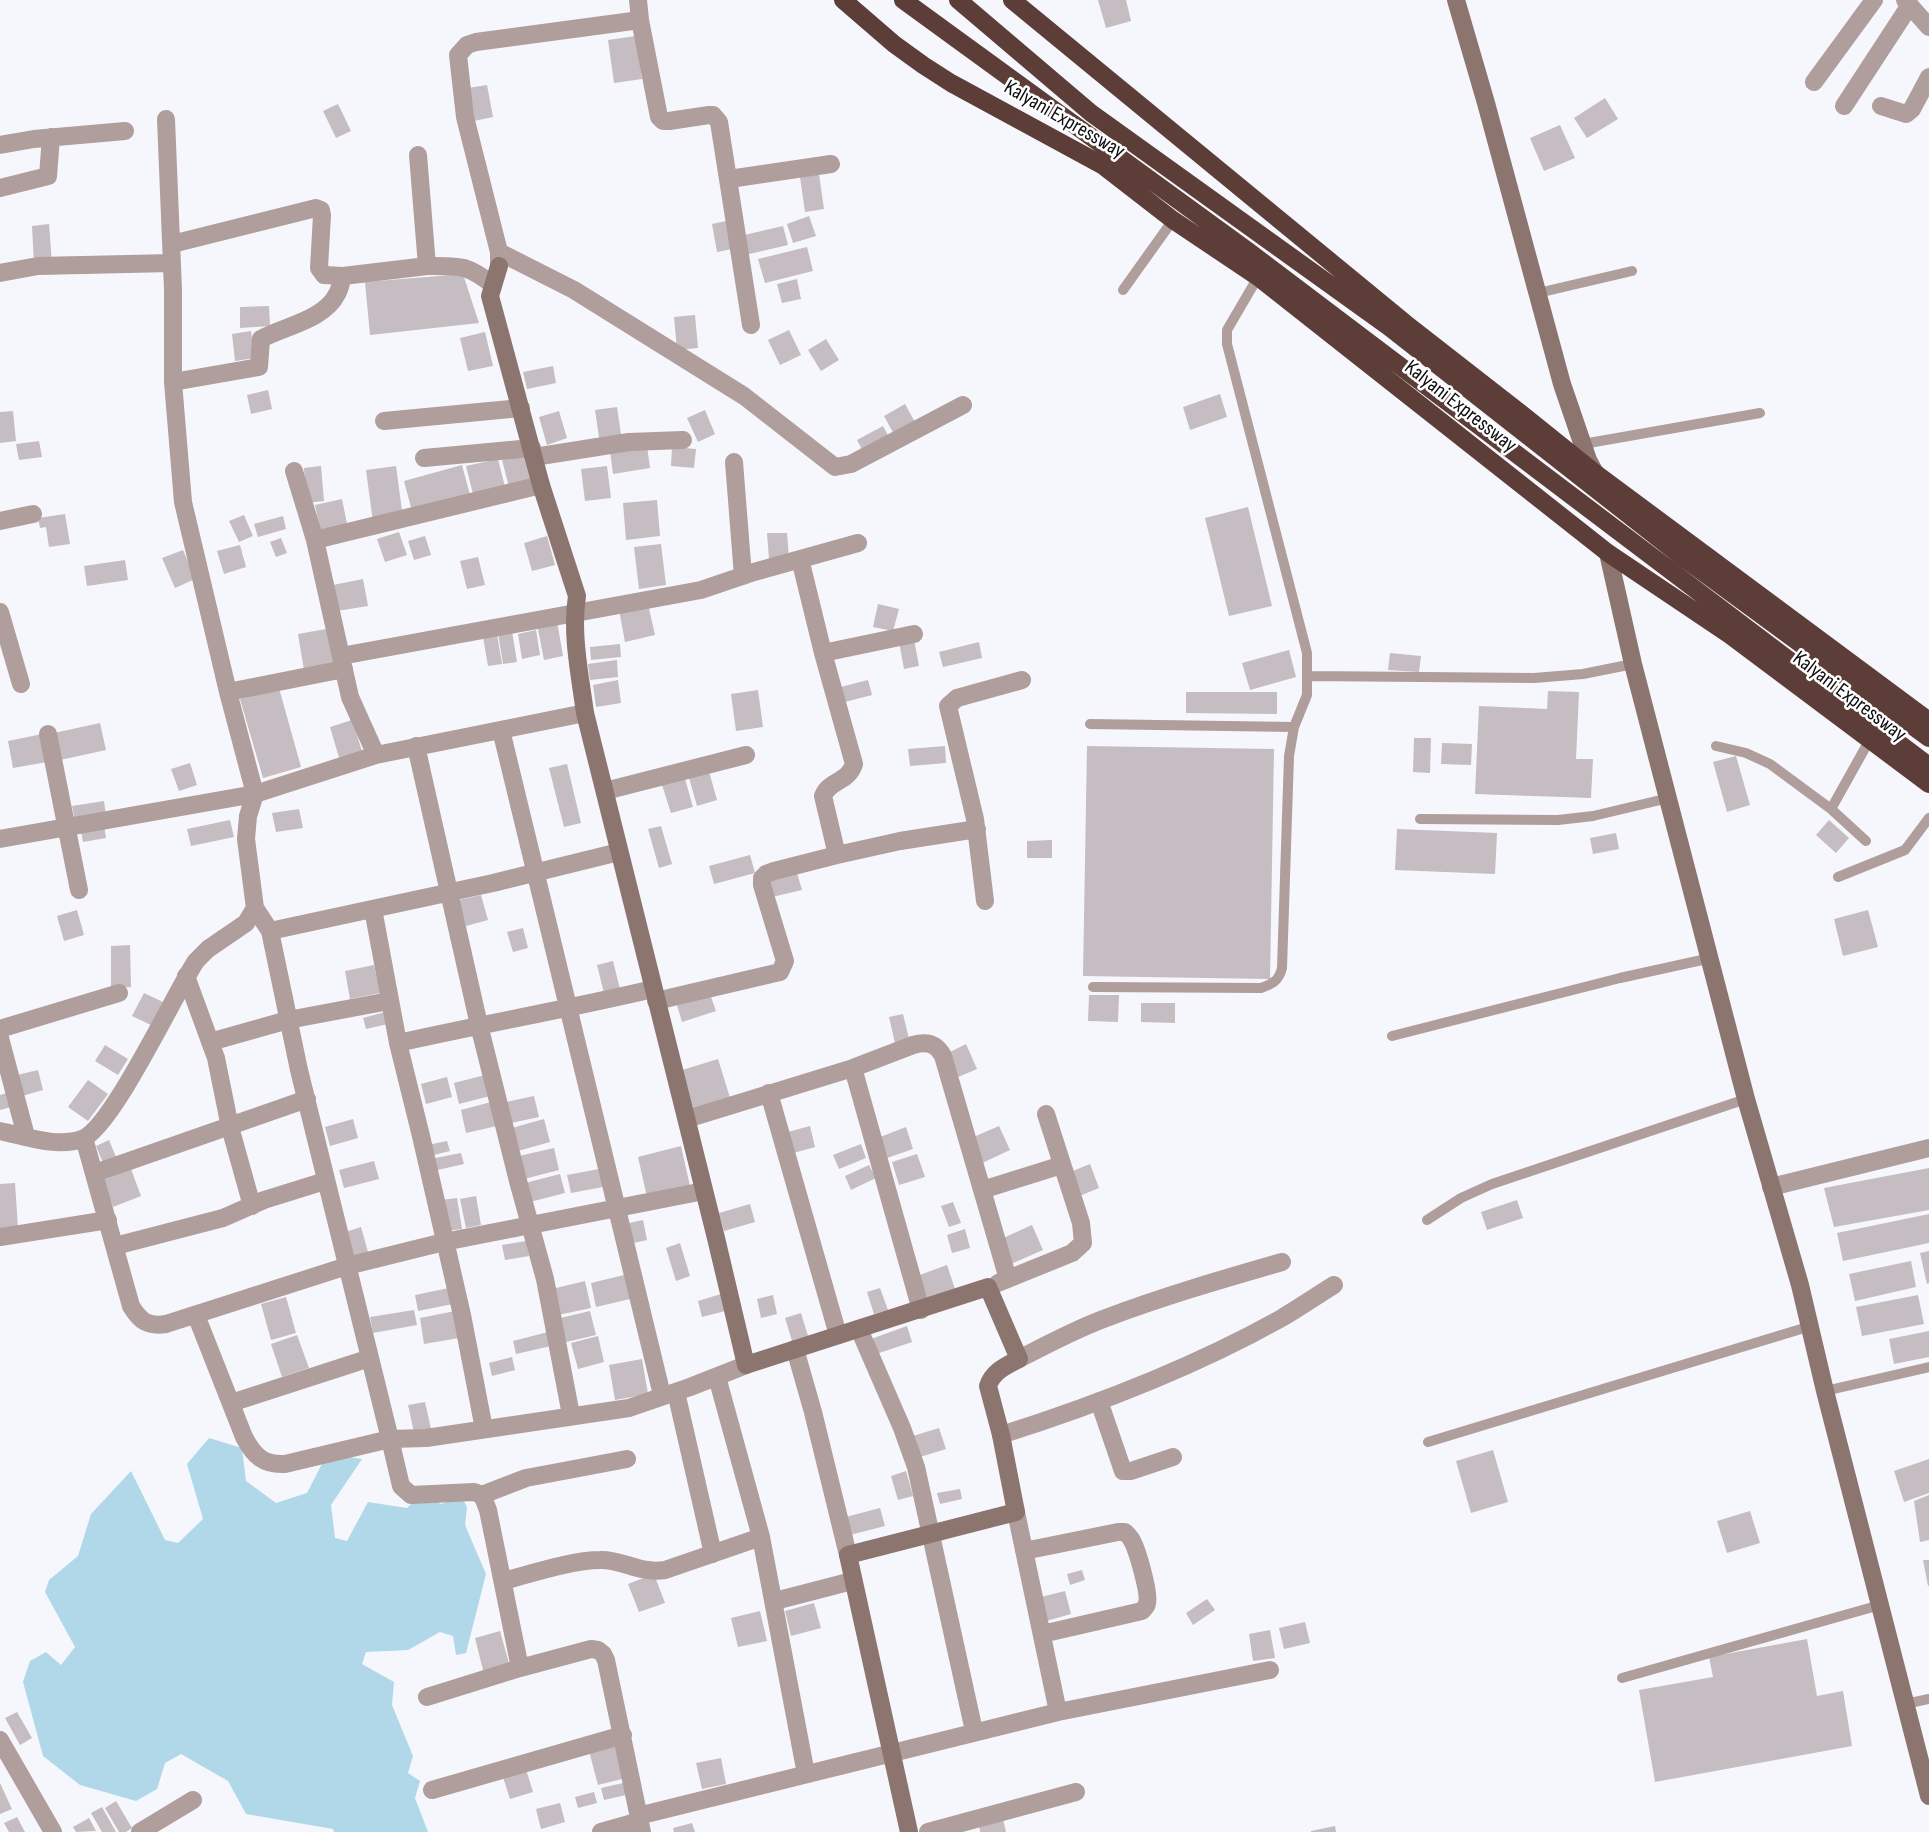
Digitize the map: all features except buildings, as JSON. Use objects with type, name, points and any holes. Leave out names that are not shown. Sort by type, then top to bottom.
[{"type":"highway","name":"Kalyani Expressway","points":[[843,0],[894,44],[951,83],[1102,165],[1173,220],[1258,277],[1608,552],[1730,635],[1929,784]]},
{"type":"highway","points":[[903,0],[1257,258],[1929,766]]},
{"type":"highway","points":[[958,0],[1091,113],[1389,327],[1681,556],[1929,738]]},
{"type":"highway","name":"Kalyani Expressway","points":[[1012,0],[1405,323],[1594,473],[1929,722]]},
{"type":"street","points":[[638,0],[659,117],[669,121],[713,115],[719,122],[751,325]]},
{"type":"street","points":[[1456,0],[1562,384],[1594,473]]},
{"type":"street","points":[[1814,82],[1874,0]]},
{"type":"street","points":[[1844,106],[1908,2],[1929,27]]},
{"type":"street","points":[[640,20],[476,42],[462,49],[458,55],[458,62],[465,117],[497,270],[490,296],[541,484],[577,596],[575,613],[585,713],[746,1365]]},
{"type":"street","points":[[1881,106],[1906,114],[1912,109],[1929,77]]},
{"type":"street","points":[[166,119],[172,244],[173,382],[183,502],[255,794],[248,816],[246,839],[255,908],[270,932],[325,1181],[401,1486],[411,1495],[474,1492],[482,1495],[526,1478],[627,1460]]},
{"type":"street","points":[[0,145],[51,137],[126,131]]},
{"type":"street","points":[[0,188],[48,176],[51,137]]},
{"type":"street","points":[[418,154],[427,266]]},
{"type":"street","points":[[729,179],[831,164]]},
{"type":"street","points":[[172,244],[316,208],[321,210],[322,215],[319,268],[324,274],[343,276],[427,266],[459,266],[497,270],[574,290],[744,396],[835,467],[851,464],[963,405]]},
{"type":"street","points":[[0,273],[38,266],[172,263]]},
{"type":"street","points":[[173,382],[259,368],[261,339],[317,315],[337,295],[343,276]]},
{"type":"street","points":[[384,422],[521,408]]},
{"type":"street","points":[[424,458],[533,453],[629,442],[683,440]]},
{"type":"street","points":[[734,462],[743,576]]},
{"type":"street","points":[[294,471],[315,540],[350,697],[376,754]]},
{"type":"street","points":[[315,540],[541,484]]},
{"type":"street","points":[[0,521],[33,514]]},
{"type":"street","points":[[228,692],[343,662],[575,613],[701,590],[858,543]]},
{"type":"street","points":[[1608,552],[1633,663],[1746,1099],[1811,1326],[1825,1391],[1929,1796]]},
{"type":"street","points":[[800,559],[854,764],[847,777],[831,786],[823,796],[837,855]]},
{"type":"street","points":[[0,612],[21,684]]},
{"type":"street","points":[[823,653],[914,634]]},
{"type":"street","points":[[985,901],[977,829],[948,706],[957,699],[1022,680]]},
{"type":"street","points":[[0,839],[255,794],[376,754],[585,713]]},
{"type":"street","points":[[501,730],[617,1207],[713,1554]]},
{"type":"street","points":[[48,734],[79,890]]},
{"type":"street","points":[[416,746],[479,1025],[545,1279],[571,1415]]},
{"type":"street","points":[[605,791],[746,755]]},
{"type":"street","points":[[398,1043],[479,1025],[780,972],[784,961],[762,885],[762,878],[766,874],[900,841],[977,829]]},
{"type":"street","points":[[270,932],[619,852]]},
{"type":"street","points":[[0,1131],[60,1142],[84,1138],[103,1118],[120,1094],[196,961],[208,949],[246,923],[255,908]]},
{"type":"street","points":[[372,909],[398,1043],[468,1343],[484,1429]]},
{"type":"street","points":[[186,976],[216,1058],[230,1127],[252,1206]]},
{"type":"street","points":[[0,1029],[119,993]]},
{"type":"street","points":[[210,1042],[288,1020],[389,1001]]},
{"type":"street","points":[[0,1038],[26,1137]]},
{"type":"street","points":[[687,1119],[853,1068],[922,1042],[933,1044],[939,1049],[946,1066],[1008,1279]]},
{"type":"street","points":[[853,1068],[921,1310]]},
{"type":"street","points":[[769,1093],[838,1335]]},
{"type":"street","points":[[95,1173],[307,1099]]},
{"type":"street","points":[[196,1315],[250,1448],[263,1462],[274,1465],[390,1439],[426,1438],[629,1408],[746,1365],[988,1287],[1072,1253],[1083,1243],[1081,1223],[1046,1114]]},
{"type":"street","points":[[84,1138],[131,1306],[138,1317],[147,1324],[156,1326],[347,1266],[444,1242],[704,1191]]},
{"type":"street","points":[[1771,1187],[1929,1148]]},
{"type":"street","points":[[982,1190],[1062,1165]]},
{"type":"street","points":[[115,1246],[223,1218],[325,1181]]},
{"type":"street","points":[[0,1237],[108,1220]]},
{"type":"street","points":[[1058,1712],[1001,1435],[988,1386],[990,1378],[1019,1359],[1106,1318],[1181,1292],[1282,1262]]},
{"type":"street","points":[[1001,1435],[1153,1380],[1280,1319],[1334,1285]]},
{"type":"street","points":[[988,1287],[1019,1359]]},
{"type":"street","points":[[859,1329],[911,1449],[974,1731]]},
{"type":"street","points":[[795,1349],[816,1422],[848,1555],[909,1832]]},
{"type":"street","points":[[231,1403],[370,1359]]},
{"type":"street","points":[[717,1377],[761,1537],[775,1601],[806,1774]]},
{"type":"street","points":[[1099,1401],[1123,1470],[1131,1471],[1173,1457]]},
{"type":"street","points":[[482,1495],[488,1510],[520,1668]]},
{"type":"street","points":[[848,1555],[1016,1512]]},
{"type":"street","points":[[1024,1551],[1125,1532],[1131,1538],[1146,1591],[1147,1606],[1142,1611],[1042,1634]]},
{"type":"street","points":[[503,1581],[602,1559],[641,1570],[659,1571],[761,1537]]},
{"type":"street","points":[[775,1601],[852,1581]]},
{"type":"street","points":[[427,1697],[520,1668],[591,1649],[598,1650],[606,1660],[640,1823]]},
{"type":"street","points":[[601,1832],[640,1823],[806,1774],[892,1754],[974,1731],[1270,1670]]},
{"type":"street","points":[[432,1790],[623,1735]]},
{"type":"street","points":[[0,1740],[53,1832]]},
{"type":"street","points":[[928,1832],[1076,1792]]},
{"type":"street","points":[[140,1832],[193,1800]]},
{"type":"lane","points":[[1123,290],[1173,220]]},
{"type":"lane","points":[[1538,293],[1632,271]]},
{"type":"lane","points":[[1093,987],[1246,990],[1261,988],[1280,977],[1289,756],[1294,727],[1307,695],[1309,676],[1307,653],[1227,344],[1227,330],[1258,277]]},
{"type":"lane","points":[[1583,444],[1760,413]]},
{"type":"lane","points":[[1309,676],[1534,678],[1583,674],[1633,663]]},
{"type":"lane","points":[[1090,724],[1294,727]]},
{"type":"lane","points":[[1831,809],[1869,741]]},
{"type":"lane","points":[[1716,746],[1746,753],[1770,764],[1831,809],[1866,841]]},
{"type":"lane","points":[[1420,819],[1558,820],[1593,816],[1669,798]]},
{"type":"lane","points":[[1838,877],[1905,850],[1929,818]]},
{"type":"lane","points":[[1392,1036],[1620,978],[1711,958]]},
{"type":"lane","points":[[1428,1220],[1461,1198],[1492,1184],[1746,1099]]},
{"type":"lane","points":[[1428,1442],[1811,1326]]},
{"type":"lane","points":[[1825,1391],[1929,1367]]},
{"type":"lane","points":[[1622,1678],[1880,1605]]},
{"type":"lane","points":[[1905,1704],[1929,1699]]},
{"type":"water","points":[[209,1438],[242,1448],[246,1481],[276,1503],[307,1493],[327,1454],[362,1459],[331,1505],[335,1538],[347,1541],[368,1502],[407,1508],[421,1494],[441,1504],[461,1496],[467,1507],[465,1525],[486,1574],[466,1653],[456,1655],[453,1636],[440,1632],[408,1650],[366,1652],[362,1664],[394,1682],[392,1705],[413,1756],[408,1773],[420,1781],[415,1798],[428,1832],[334,1832],[333,1829],[246,1814],[228,1781],[181,1754],[165,1763],[157,1789],[136,1801],[80,1785],[43,1756],[23,1682],[30,1661],[46,1652],[61,1665],[75,1647],[45,1592],[49,1580],[78,1556],[91,1514],[131,1471],[165,1540],[178,1543],[203,1519],[187,1464]]}]
